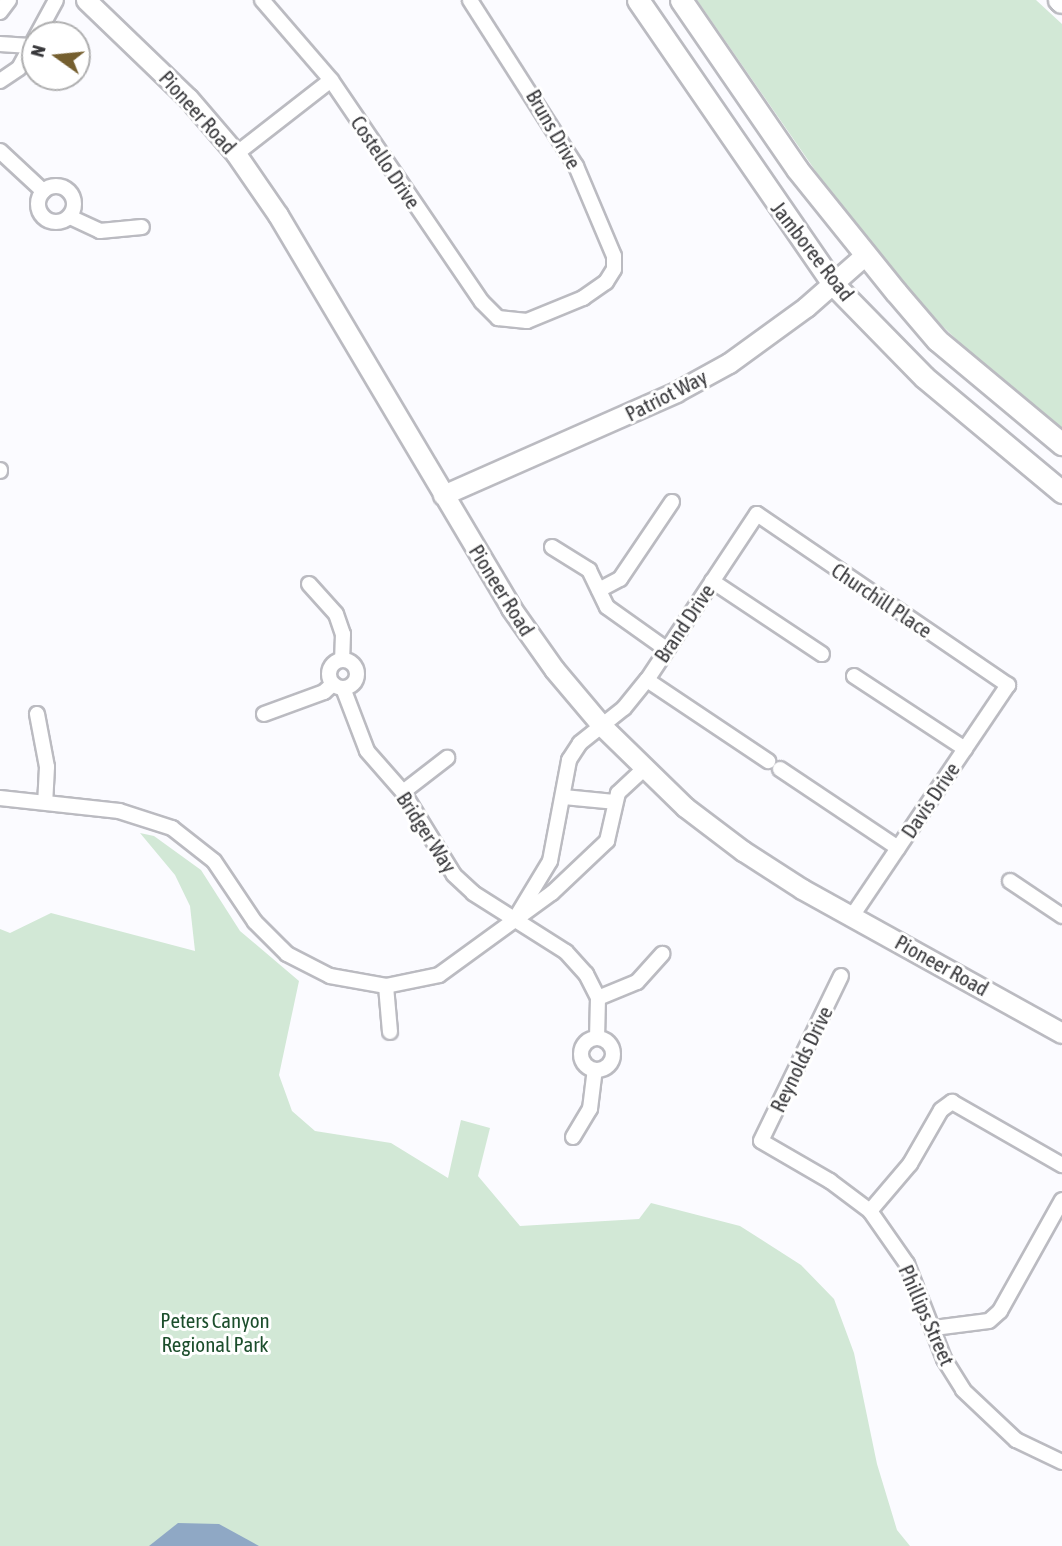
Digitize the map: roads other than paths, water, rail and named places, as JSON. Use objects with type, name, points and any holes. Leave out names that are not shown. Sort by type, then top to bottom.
[{"type":"main road","name":"Jamboree Road","points":[[638,0],[833,284],[924,377],[1062,492]]},
{"type":"main road","name":"Jamboree Road","points":[[681,0],[797,169],[937,340],[1062,444]]},
{"type":"street","points":[[0,12],[9,0]]},
{"type":"street","points":[[44,21],[56,0]]},
{"type":"street","name":"Pioneer Road","points":[[86,0],[188,97],[236,154],[278,215],[512,608],[554,668],[601,724],[644,769],[743,851],[1062,1033]]},
{"type":"street","name":"Costello Drive","points":[[262,0],[331,80],[482,302],[498,318],[510,322]]},
{"type":"street","name":"Bruns Drive","points":[[470,0],[576,166],[614,256],[614,269],[606,282],[583,298],[527,321],[510,322]]},
{"type":"street","points":[[0,44],[21,46]]},
{"type":"street","points":[[0,81],[21,64]]},
{"type":"street","points":[[236,154],[331,80]]},
{"type":"street","points":[[0,151],[43,191]]},
{"type":"street","points":[[70,217],[75,204],[69,191],[56,186],[43,191],[38,205],[44,218],[57,222],[70,217],[100,232],[142,227]]},
{"type":"street","name":"Patriot Way","points":[[443,495],[676,392],[729,363],[833,284],[865,255]]},
{"type":"street","points":[[598,590],[620,579],[672,502]]},
{"type":"street","name":"Brand Drive","points":[[515,919],[550,860],[569,760],[601,724],[624,708],[647,680],[757,514]]},
{"type":"street","name":"Churchill Place","points":[[757,514],[1008,685]]},
{"type":"street","points":[[552,547],[589,570],[607,607],[666,649]]},
{"type":"street","points":[[712,582],[822,654]]},
{"type":"street","points":[[309,584],[336,614],[343,634],[342,659],[328,672],[338,686]]},
{"type":"street","points":[[264,714],[356,681],[358,673],[355,666],[342,659]]},
{"type":"street","points":[[854,676],[965,749]]},
{"type":"street","points":[[647,680],[898,848]]},
{"type":"street","name":"Davis Drive","points":[[853,915],[1008,685]]},
{"type":"street","name":"Bridger Way","points":[[338,686],[367,751],[403,792],[454,875],[566,952],[586,974],[598,998]]},
{"type":"street","points":[[37,713],[47,767],[45,801]]},
{"type":"street","points":[[403,792],[447,758]]},
{"type":"street","points":[[0,798],[118,811],[172,828],[214,861],[255,922],[287,954],[330,976],[386,986],[439,975],[481,949],[515,919],[552,893],[607,841],[618,793],[644,769]]},
{"type":"street","points":[[563,797],[615,802]]},
{"type":"street","points":[[1010,881],[1062,916]]},
{"type":"street","points":[[597,1038],[598,998],[637,982],[662,954]]},
{"type":"street","name":"Reynolds Drive","points":[[761,1141],[841,976]]},
{"type":"street","points":[[386,986],[390,1032]]},
{"type":"street","points":[[597,1038],[613,1052],[609,1066],[595,1070],[585,1065],[581,1054],[586,1043],[597,1038]]},
{"type":"street","points":[[573,1137],[590,1109],[595,1070]]},
{"type":"street","points":[[870,1211],[910,1164],[941,1110],[952,1102],[1062,1165]]},
{"type":"street","name":"Phillips Street","points":[[761,1141],[830,1181],[870,1211],[906,1264],[934,1328],[944,1359],[963,1390],[989,1419],[1016,1440],[1062,1462]]},
{"type":"street","points":[[934,1328],[989,1321],[1000,1311],[1062,1200]]},
{"type":"water","points":[[178,1523],[219,1524],[259,1546],[149,1546]]},
{"type":"park label","name":"Peters Canyon Regional Park","points":[[215,1332]]}]
